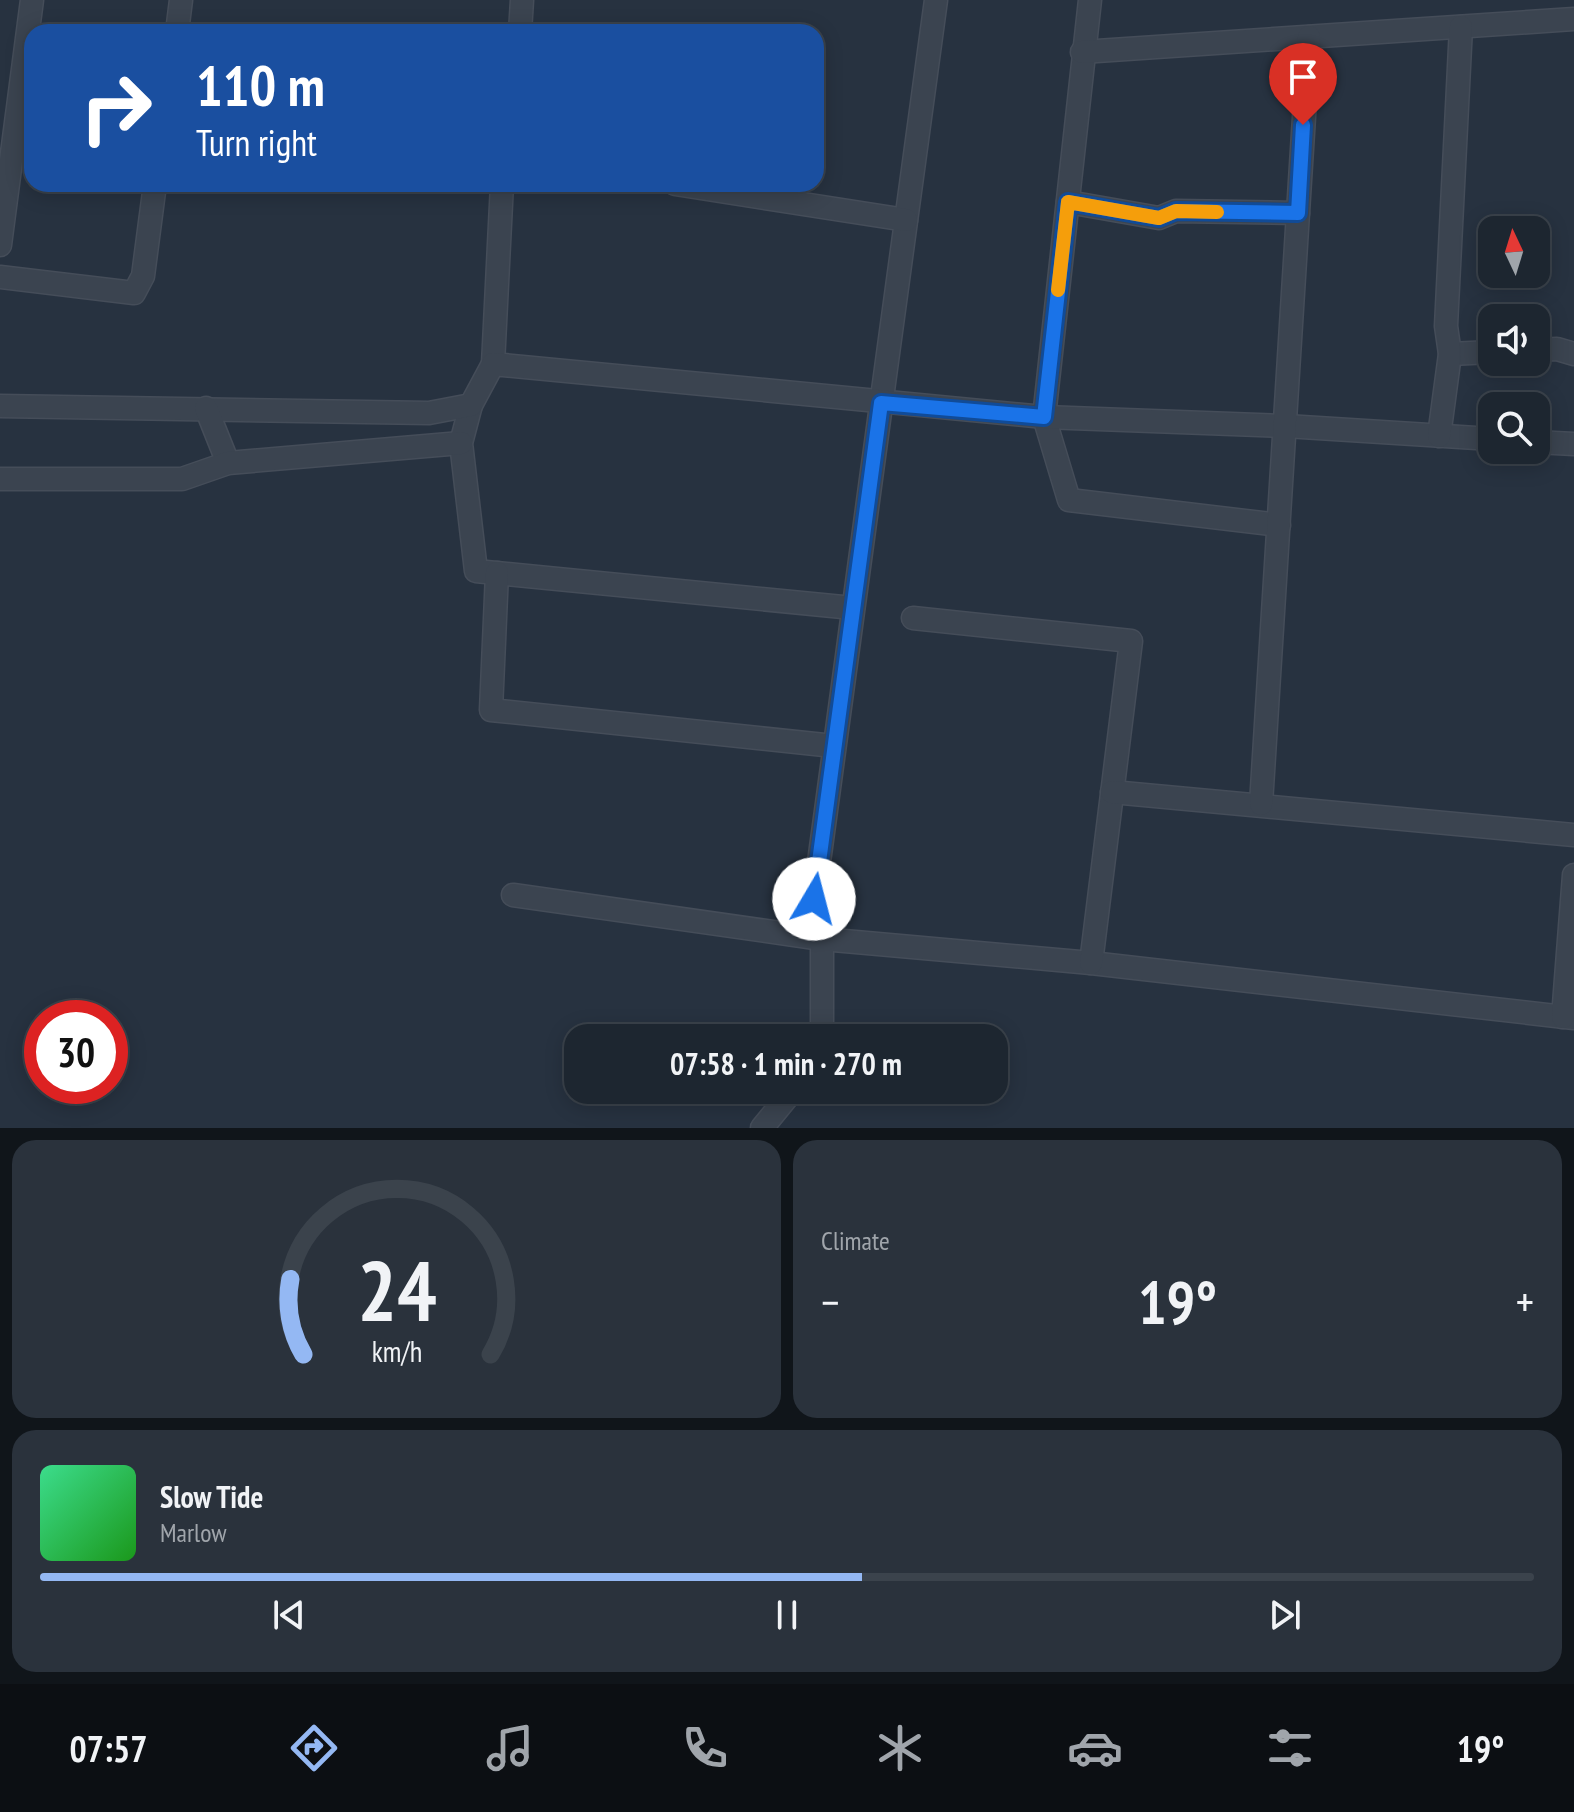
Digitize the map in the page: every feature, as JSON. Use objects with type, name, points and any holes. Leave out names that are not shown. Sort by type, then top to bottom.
[{"type":"street","points":[[29,24],[32,0]]},
{"type":"street","points":[[178,24],[181,0]]},
{"type":"street","points":[[520,24],[522,0]]},
{"type":"street","points":[[822,1024],[822,939],[814,899],[936,0]]},
{"type":"street","points":[[1090,0],[1044,417],[1069,500],[1279,525]]},
{"type":"street","points":[[1082,52],[1574,19]]},
{"type":"street","points":[[1439,436],[1450,354],[1446,326],[1461,27]]},
{"type":"street","points":[[1261,804],[1309,37]]},
{"type":"street","points":[[0,245],[24,61]]},
{"type":"street","points":[[0,277],[134,293],[143,276],[154,192]]},
{"type":"street","points":[[502,192],[493,364],[471,405],[461,443],[476,571],[853,608]]},
{"type":"street","points":[[726,192],[906,220]]},
{"type":"street","points":[[1068,202],[1159,218],[1176,211],[1298,213]]},
{"type":"street","points":[[1550,349],[1574,354]]},
{"type":"street","points":[[1450,354],[1478,353]]},
{"type":"street","points":[[493,364],[1044,417],[1286,426],[1478,438]]},
{"type":"street","points":[[0,406],[429,413],[471,405]]},
{"type":"street","points":[[206,408],[228,463]]},
{"type":"street","points":[[0,479],[182,479],[228,463],[461,443]]},
{"type":"street","points":[[1550,443],[1574,444]]},
{"type":"street","points":[[497,573],[491,710],[834,746]]},
{"type":"street","points":[[913,618],[1131,641],[1091,963]]},
{"type":"street","points":[[1112,792],[1574,835]]},
{"type":"street","points":[[513,895],[822,939],[1091,963],[1568,1017],[1574,875]]},
{"type":"street","points":[[762,1128],[782,1104]]},
{"type":"slow traffic","points":[[1058,290],[1068,202],[1159,218],[1176,211],[1217,212]]},
{"type":"route","points":[[814,899],[881,403],[1044,417],[1068,202],[1159,218],[1176,211],[1298,213],[1303,125]]}]
